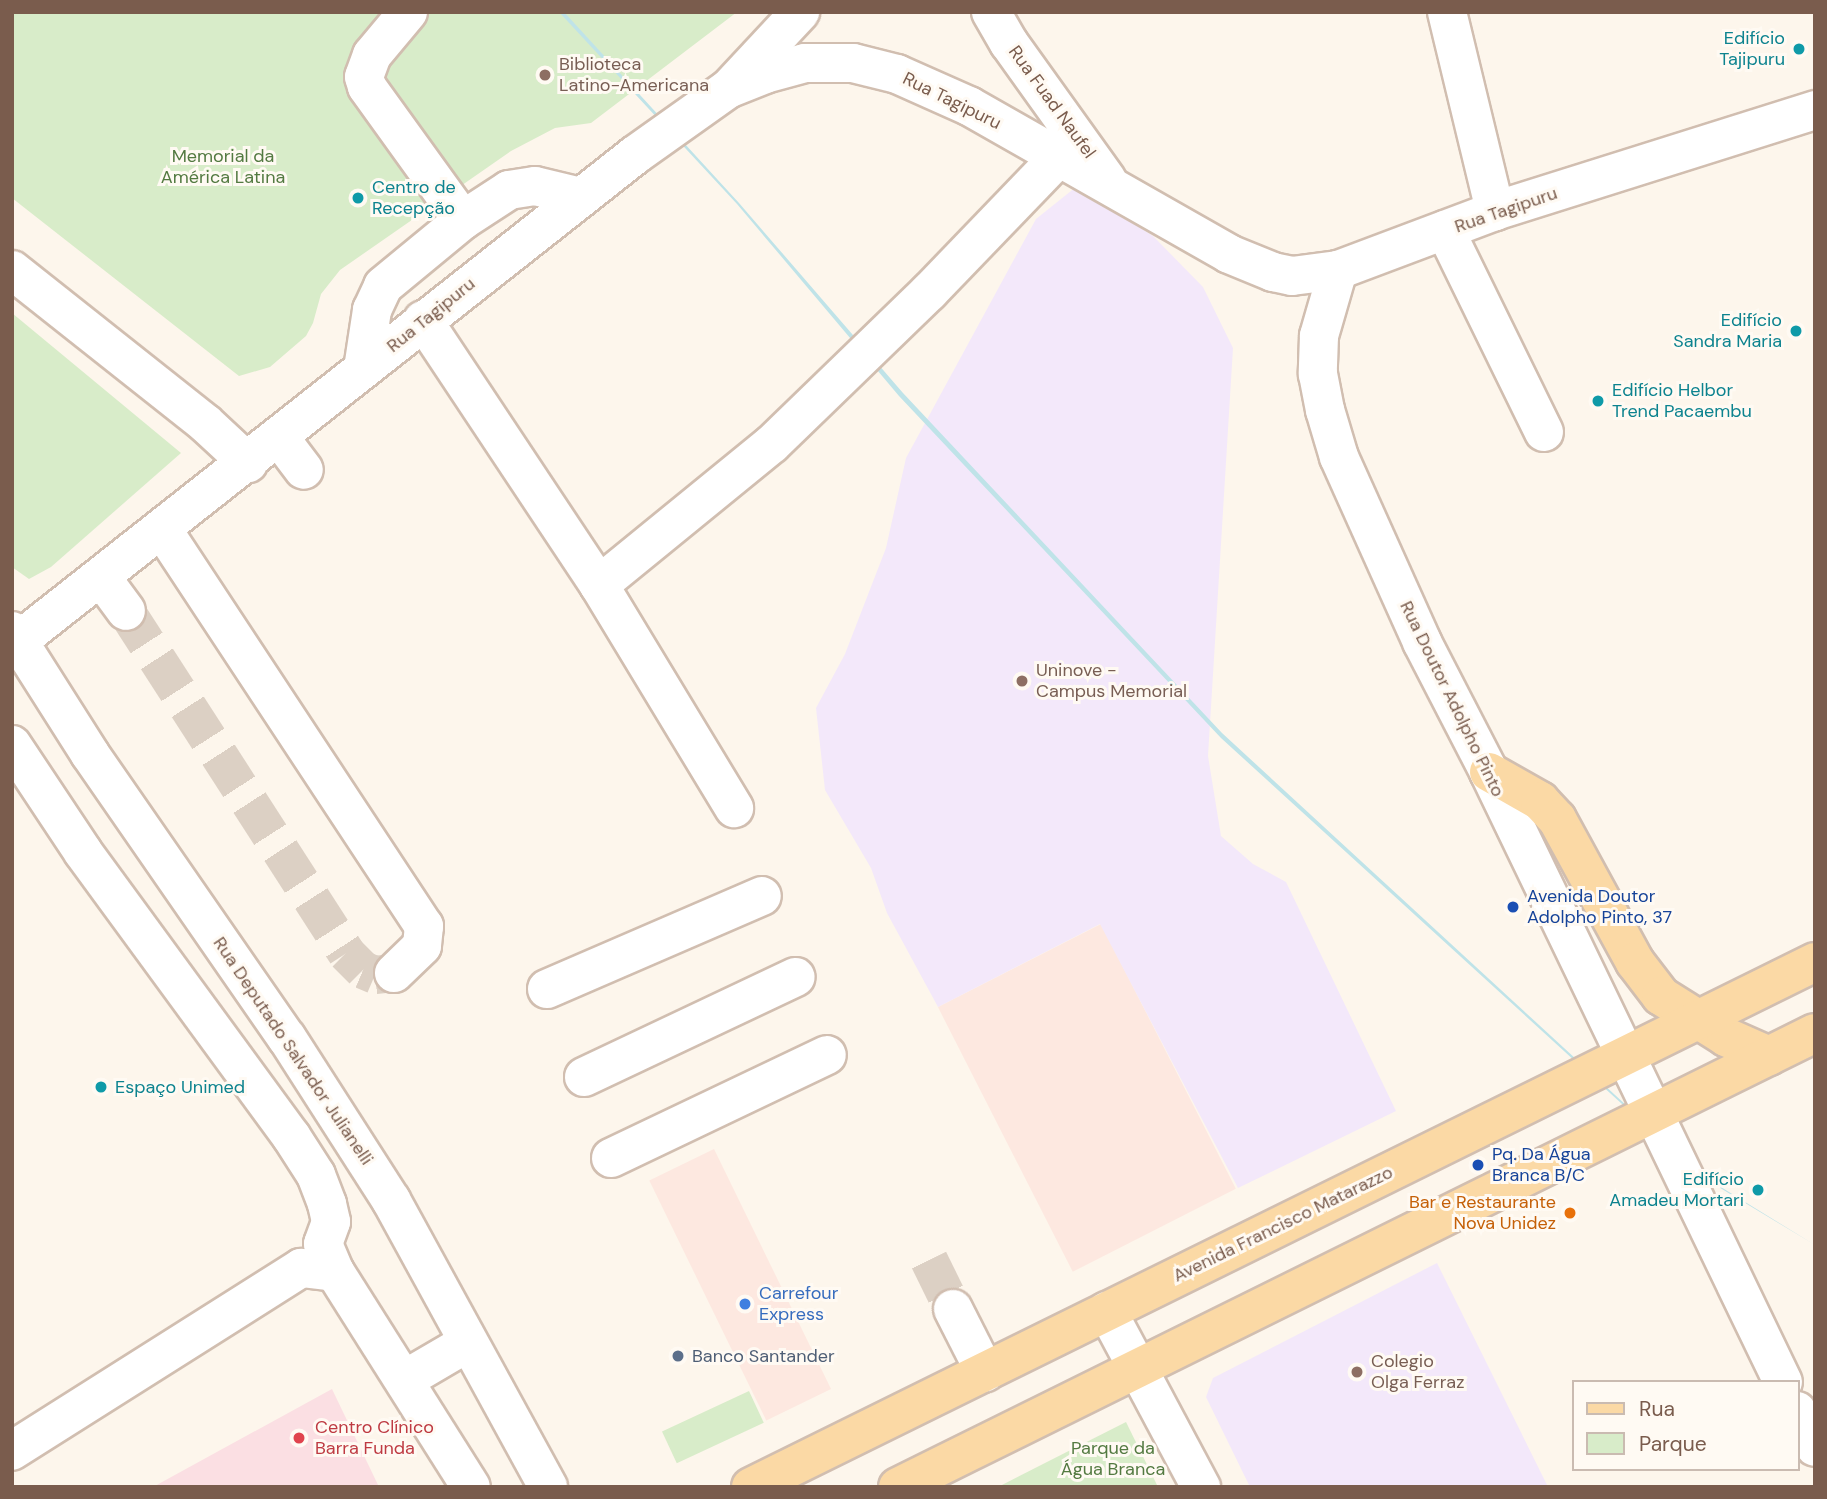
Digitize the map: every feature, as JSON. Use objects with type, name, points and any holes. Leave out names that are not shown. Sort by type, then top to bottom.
[{"type":"main road","points":[[1489,772],[1540,801],[1557,819],[1640,970],[1661,996],[1697,1020],[1769,1056]]},
{"type":"main road","name":"Avenida Francisco Matarazzo","points":[[751,1487],[1815,962]]},
{"type":"main road","points":[[898,1487],[1815,1033]]},
{"type":"street","points":[[408,12],[372,55],[364,77],[367,87],[463,220]]},
{"type":"street","points":[[728,89],[800,12]]},
{"type":"street","name":"Rua Fuad Naufel","points":[[991,12],[1009,43],[1115,190]]},
{"type":"street","points":[[1447,12],[1495,211]]},
{"type":"street","name":"Rua Tagipuru","points":[[15,639],[101,577],[247,463],[423,320],[581,197],[728,89],[765,74],[805,63],[853,63],[897,74],[938,91],[1229,254],[1273,272],[1307,276],[1338,270],[1495,211],[1815,110]]},
{"type":"street","points":[[599,585],[772,444],[929,292],[1058,158]]},
{"type":"street","points":[[363,369],[372,310],[383,286],[463,220],[509,190],[535,186],[581,197]]},
{"type":"street","points":[[1445,230],[1544,432]]},
{"type":"street","points":[[12,270],[205,423],[247,463]]},
{"type":"street","name":"Rua Doutor Adolpho Pinto","points":[[1338,270],[1319,336],[1318,374],[1325,410],[1363,513],[1422,642],[1489,772],[1782,1380]]},
{"type":"street","points":[[423,320],[599,585],[734,808]]},
{"type":"street","points":[[279,437],[304,470]]},
{"type":"street","points":[[162,529],[424,926],[422,946],[394,973]]},
{"type":"street","points":[[101,577],[127,611]]},
{"type":"street","name":"Rua Deputado Salvador Julianelli","points":[[15,639],[90,754],[287,1038],[391,1200],[548,1487]]},
{"type":"street","points":[[12,745],[83,852],[310,1165],[327,1204],[331,1222],[323,1244],[335,1272],[471,1487]]},
{"type":"street","points":[[547,989],[762,896]]},
{"type":"street","points":[[584,1076],[796,977]]},
{"type":"street","points":[[611,1158],[827,1055]]},
{"type":"street","points":[[12,1451],[301,1268],[335,1272]]},
{"type":"street","points":[[953,1309],[985,1372]]},
{"type":"street","points":[[1107,1311],[1201,1487]]},
{"type":"street","points":[[404,1380],[467,1343]]},
{"type":"street","points":[[1799,1415],[1815,1447]]},
{"type":"shaded area","name":"Uninove - Campus Memorial","points":[[1076,187],[1153,236],[1203,287],[1233,348],[1208,756],[1221,836],[1253,864],[1286,882],[1396,1111],[1238,1188],[1100,924],[938,1007],[887,913],[871,868],[825,790],[816,708],[845,654],[886,548],[906,458],[1036,219]]},
{"type":"shaded area","points":[[1101,924],[1236,1189],[1073,1272],[938,1007]]},
{"type":"shaded area","points":[[714,1149],[831,1389],[766,1421],[649,1181]]},
{"type":"shaded area","name":"Colegio Olga Ferraz","points":[[1437,1263],[1548,1487],[1250,1487],[1206,1397],[1213,1378]]},
{"type":"shaded area","name":"Centro Clínico Barra Funda","points":[[332,1389],[379,1487],[153,1487]]},
{"type":"green space","name":"Memorial da América Latina","points":[[12,12],[737,12],[591,123],[555,128],[511,151],[340,270],[321,294],[313,323],[306,336],[270,367],[239,376],[12,198]]},
{"type":"green space","points":[[12,313],[181,453],[51,567],[29,579],[12,567]]},
{"type":"green space","points":[[749,1391],[764,1423],[677,1463],[662,1432]]},
{"type":"green space","name":"Parque da Água Branca","points":[[1126,1422],[1158,1487],[998,1487],[1043,1464]]},
{"type":"water","points":[[559,12],[564,12],[739,203],[903,393],[1222,733],[1703,1176],[1815,1245],[1702,1177],[1221,738],[899,396],[737,204]]},
{"type":"tunnel","points":[[126,611],[346,953],[363,970],[375,975],[394,973]]},
{"type":"tunnel","points":[[929,1260],[953,1309]]},
{"type":"place","name":"Edifício Tajipuru","points":[[1799,49]]},
{"type":"place","name":"Biblioteca Latino-Americana","points":[[545,75]]},
{"type":"place","name":"Centro de Recepção","points":[[358,198]]},
{"type":"place","name":"Edifício Sandra Maria","points":[[1796,331]]},
{"type":"place","name":"Edifício Helbor Trend Pacaembu","points":[[1598,401]]},
{"type":"place","name":"Uninove - Campus Memorial","points":[[1022,681]]},
{"type":"place","name":"Avenida Doutor Adolpho Pinto, 37","points":[[1513,907]]},
{"type":"place","name":"Espaço Unimed","points":[[101,1087]]},
{"type":"place","name":"Pq. Da Água Branca B/C","points":[[1478,1165]]},
{"type":"place","name":"Edifício Amadeu Mortari","points":[[1758,1190]]},
{"type":"place","name":"Bar e Restaurante Nova Unidez","points":[[1570,1213]]},
{"type":"place","name":"Carrefour Express","points":[[745,1304]]},
{"type":"place","name":"Banco Santander","points":[[678,1356]]},
{"type":"place","name":"Colegio Olga Ferraz","points":[[1357,1372]]},
{"type":"place","name":"Centro Clínico Barra Funda","points":[[299,1438]]}]
